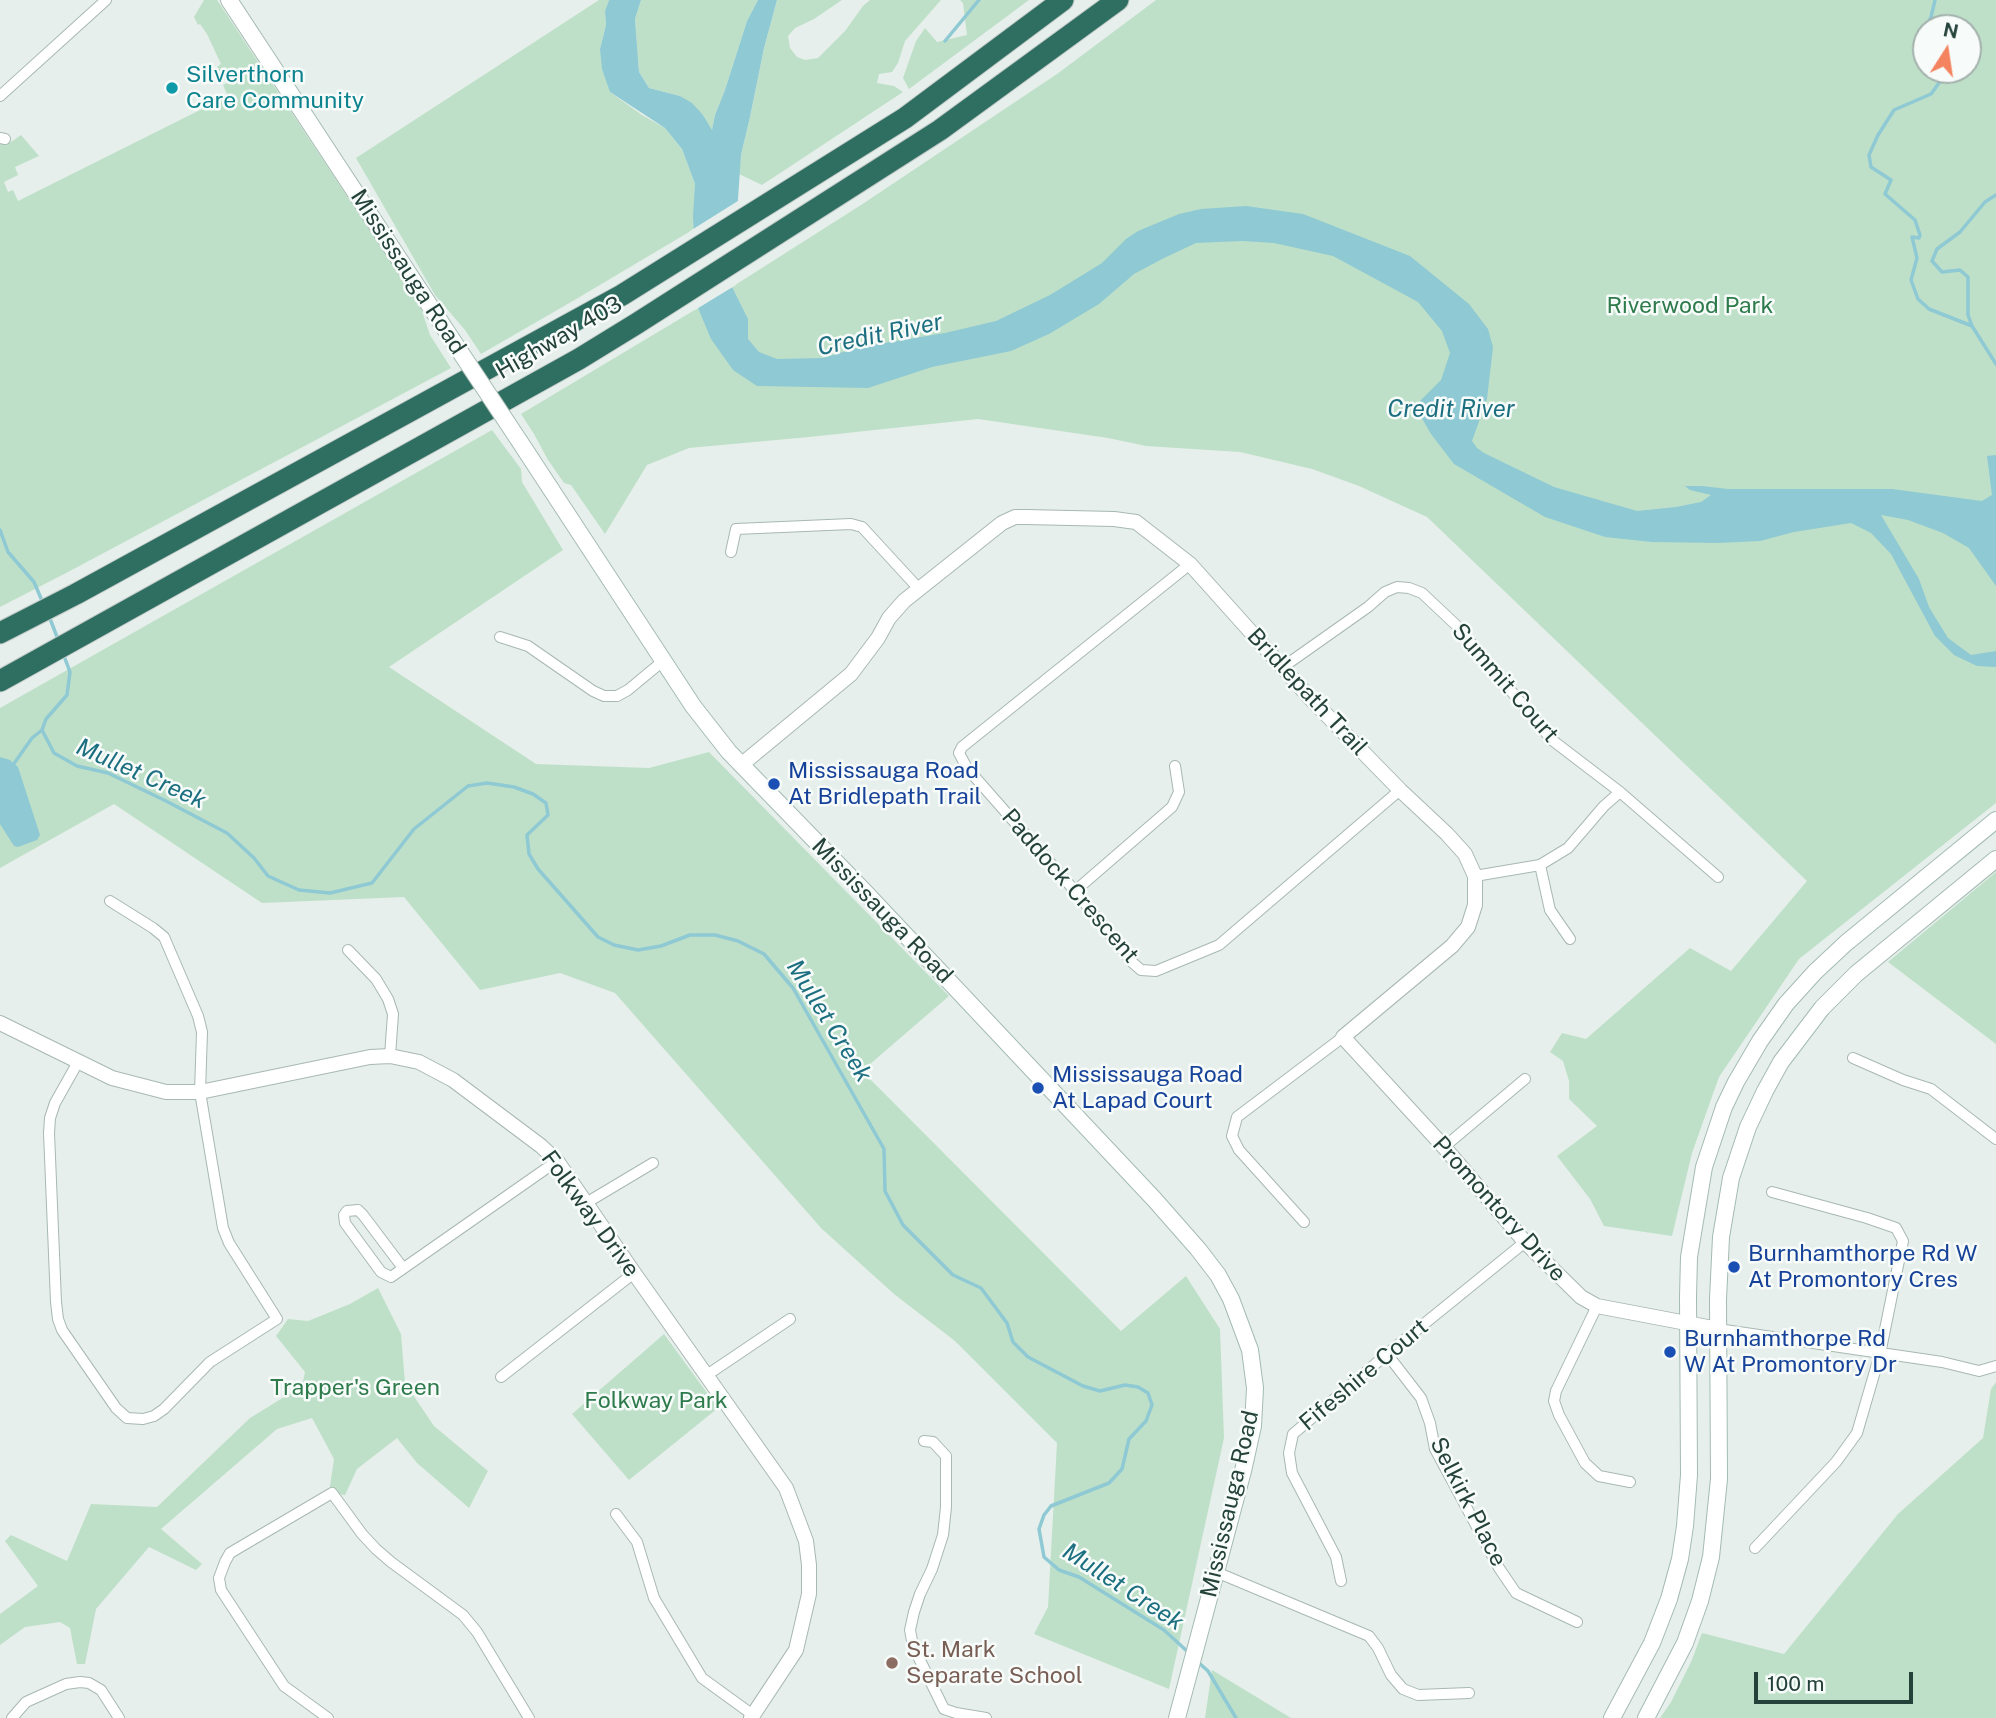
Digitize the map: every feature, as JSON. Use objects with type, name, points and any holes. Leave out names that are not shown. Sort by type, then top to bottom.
[{"type":"highway","name":"Highway 403","points":[[9,628],[76,594],[622,295],[895,124],[1063,0]]},
{"type":"highway","name":"Highway 403","points":[[0,681],[579,359],[940,130],[1118,0]]},
{"type":"main road","name":"Mississauga Road","points":[[229,0],[708,726],[741,765],[866,892],[1154,1199],[1218,1275],[1231,1299],[1250,1350],[1255,1388],[1253,1426],[1177,1718]]},
{"type":"main road","points":[[1612,1718],[1659,1628],[1679,1559],[1689,1475],[1689,1257],[1698,1194],[1713,1137],[1730,1093],[1760,1041],[1786,1004],[1826,961],[1996,820]]},
{"type":"main road","points":[[1646,1718],[1685,1643],[1711,1557],[1719,1479],[1718,1268],[1726,1202],[1735,1163],[1757,1107],[1782,1062],[1806,1027],[1849,981],[1996,859]]},
{"type":"street","points":[[0,96],[106,0]]},
{"type":"street","name":"Bridlepath Trail","points":[[741,765],[851,674],[878,638],[889,618],[904,601],[1002,523],[1015,517],[1136,522],[1190,564],[1310,698],[1447,834],[1465,854],[1475,876]]},
{"type":"street","points":[[731,552],[736,529],[851,524],[862,527],[920,590]]},
{"type":"street","name":"Paddock Crescent","points":[[1190,564],[962,747],[959,753],[967,768],[1133,963],[1141,970],[1156,971],[1219,945],[1400,790]]},
{"type":"street","name":"Summit Court","points":[[1283,667],[1385,592],[1397,587],[1422,593],[1456,625],[1552,740],[1620,792],[1718,877]]},
{"type":"street","points":[[500,637],[528,646],[604,696],[617,696],[628,690],[663,661]]},
{"type":"street","points":[[1074,891],[1172,807],[1179,792],[1175,766]]},
{"type":"street","points":[[1304,1223],[1239,1150],[1232,1136],[1237,1117],[1343,1037],[1452,946],[1468,927],[1475,905],[1475,876],[1539,865],[1568,848],[1604,806],[1620,792]]},
{"type":"street","points":[[1539,865],[1550,910],[1570,939]]},
{"type":"street","points":[[78,1062],[55,1103],[50,1118],[58,1319],[62,1330],[116,1408],[127,1418],[143,1419],[164,1409],[210,1362],[277,1319],[223,1228],[200,1092],[202,1032],[198,1016],[164,937],[110,901]]},
{"type":"street","points":[[348,950],[376,979],[388,999],[393,1014],[390,1055]]},
{"type":"street","name":"Folkway Drive","points":[[0,1023],[112,1078],[166,1092],[200,1092],[390,1055],[419,1062],[453,1080],[541,1146],[557,1161],[786,1488],[806,1541],[809,1594],[796,1650],[752,1717]]},
{"type":"street","name":"Promontory Drive","points":[[1343,1037],[1444,1147],[1525,1242],[1581,1297],[1597,1306],[1718,1329]]},
{"type":"street","points":[[1853,1058],[1903,1080],[1931,1088],[1996,1139]]},
{"type":"street","points":[[1444,1147],[1525,1079]]},
{"type":"street","points":[[403,1268],[363,1215],[358,1210],[347,1211],[344,1215],[345,1223],[381,1272],[391,1277],[557,1161]]},
{"type":"street","points":[[586,1203],[653,1163]]},
{"type":"street","points":[[1755,1548],[1836,1462],[1857,1433],[1880,1354],[1903,1241],[1896,1227],[1772,1192]]},
{"type":"street","name":"Fifeshire Court","points":[[1341,1581],[1336,1556],[1292,1473],[1289,1452],[1293,1434],[1525,1242]]},
{"type":"street","points":[[501,1377],[634,1273]]},
{"type":"street","points":[[1597,1306],[1556,1391],[1554,1401],[1585,1464],[1599,1476],[1630,1482]]},
{"type":"street","points":[[707,1375],[790,1319]]},
{"type":"street","points":[[1718,1329],[1942,1362],[1979,1371],[1996,1366]]},
{"type":"street","name":"Selkirk Place","points":[[1387,1354],[1420,1398],[1430,1423],[1435,1449],[1499,1568],[1516,1593],[1577,1622]]},
{"type":"street","points":[[924,1441],[933,1442],[946,1455],[946,1507],[943,1535],[914,1612],[910,1630],[913,1646],[944,1709],[986,1718]]},
{"type":"street","points":[[328,1718],[284,1686],[222,1590],[219,1578],[230,1553],[332,1493],[376,1549],[463,1615],[477,1632],[529,1718]]},
{"type":"street","points":[[616,1514],[637,1542],[654,1598],[702,1678],[752,1717]]},
{"type":"street","points":[[1216,1572],[1369,1636],[1391,1675],[1403,1689],[1418,1695],[1469,1693]]},
{"type":"street","points":[[12,1718],[26,1702],[66,1684],[80,1682],[89,1683],[101,1690],[120,1718]]},
{"type":"green space","points":[[204,0],[217,0],[421,308],[430,335],[451,368],[0,607],[0,143],[11,142],[21,135],[39,156],[15,167],[18,175],[4,182],[8,192],[13,190],[18,201],[228,96],[223,85],[227,83],[217,67],[221,64],[207,34],[194,17]]},
{"type":"green space","points":[[599,0],[609,0],[600,49],[610,92],[665,128],[682,149],[695,184],[694,229],[481,354],[465,330],[435,295],[356,158]]},
{"type":"green space","points":[[641,0],[758,0],[747,21],[712,131],[703,115],[680,96],[649,88],[639,72],[635,19]]},
{"type":"green space","points":[[777,0],[842,0],[795,28],[788,36],[790,48],[797,57],[805,60],[818,58],[870,0],[941,0],[905,41],[892,72],[879,74],[877,83],[894,86],[903,92],[762,185],[739,174],[764,48]]},
{"type":"green space","points":[[960,0],[1029,0],[909,89],[903,78],[916,41],[925,28],[937,42],[967,35],[963,3]]},
{"type":"green space","name":"Riverwood Park","points":[[1156,0],[1996,0],[1996,803],[1799,959],[1719,1077],[1692,1153],[1672,1236],[1604,1226],[1590,1199],[1557,1156],[1597,1126],[1569,1099],[1569,1081],[1563,1061],[1550,1052],[1562,1033],[1586,1039],[1690,948],[1731,971],[1807,881],[1427,517],[1359,486],[1312,469],[1240,452],[1146,446],[978,419],[689,448],[647,465],[605,534],[571,485],[564,483],[521,414],[698,308],[714,342],[732,287],[861,205],[1057,74]]},
{"type":"green space","points":[[492,430],[521,469],[522,482],[563,550],[389,667],[536,764],[649,768],[709,752],[949,996],[862,1071],[1121,1331],[1186,1276],[1220,1329],[1224,1438],[1169,1689],[1034,1634],[1048,1607],[1057,1443],[955,1341],[894,1294],[821,1228],[615,993],[560,973],[480,990],[404,897],[262,903],[114,804],[0,868],[0,708]]},
{"type":"green space","points":[[1996,872],[1996,1044],[1888,962]]},
{"type":"green space","name":"Trapper's Green","points":[[378,1288],[401,1334],[405,1383],[434,1426],[488,1471],[469,1508],[417,1463],[397,1438],[357,1469],[345,1495],[329,1493],[334,1459],[312,1418],[277,1429],[161,1529],[202,1564],[196,1570],[149,1547],[96,1609],[85,1664],[77,1664],[70,1628],[60,1622],[25,1627],[0,1645],[0,1614],[38,1586],[5,1541],[11,1535],[67,1561],[91,1504],[157,1507],[250,1418],[302,1386],[305,1372],[276,1336],[288,1319],[308,1321],[350,1304]]},
{"type":"green space","name":"Folkway Park","points":[[664,1334],[718,1408],[629,1480],[572,1414]]},
{"type":"green space","points":[[1996,1382],[1996,1718],[1660,1718],[1691,1662],[1702,1633],[1784,1654],[1898,1514],[1983,1438],[1991,1389]]},
{"type":"green space","points":[[1212,1670],[1291,1718],[1205,1718]]},
{"type":"water","name":"Credit River","points":[[609,0],[641,0],[635,19],[639,72],[649,88],[680,96],[692,103],[712,130],[747,21],[758,0],[777,0],[741,155],[732,287],[748,319],[748,339],[759,352],[777,359],[823,358],[860,347],[945,333],[996,321],[1050,295],[1102,263],[1138,231],[1179,214],[1201,209],[1246,206],[1303,214],[1410,256],[1469,304],[1488,329],[1493,347],[1487,399],[1472,441],[1484,453],[1554,487],[1637,511],[1701,502],[1711,495],[1690,490],[1685,486],[1728,489],[1892,489],[1982,501],[1992,495],[1987,456],[1996,455],[1996,586],[1969,548],[1943,533],[1908,520],[1881,515],[1919,579],[1929,607],[1948,638],[1971,655],[1996,651],[1996,667],[1977,666],[1954,655],[1935,636],[1891,554],[1871,533],[1851,523],[1794,532],[1760,541],[1652,542],[1605,537],[1545,517],[1454,464],[1420,415],[1419,402],[1441,380],[1450,353],[1442,331],[1418,302],[1333,256],[1274,243],[1196,243],[1134,274],[1099,304],[1049,334],[1011,351],[932,367],[868,388],[757,386],[733,370],[711,339],[698,308],[693,216],[695,184],[682,149],[665,128],[610,92],[602,69],[600,49]]},
{"type":"water","points":[[0,757],[10,760],[18,767],[40,835],[37,840],[18,847],[14,846],[0,824]]},
{"type":"pier","points":[[741,199],[736,285],[695,310],[690,231]]},
{"type":"waterway","points":[[945,41],[979,0]]},
{"type":"waterway","points":[[1932,14],[1935,0]]},
{"type":"waterway","points":[[1938,84],[1931,94],[1894,110],[1869,155],[1871,167],[1891,180],[1885,194],[1915,220],[1920,235],[1919,238],[1912,237],[1917,258],[1911,280],[1918,299],[1929,309],[1972,326],[1996,364]]},
{"type":"waterway","points":[[1972,326],[1968,315],[1968,277],[1960,270],[1942,272],[1932,261],[1937,249],[1960,232],[1985,202],[1996,195]]},
{"type":"waterway","name":"Mullet Creek","points":[[0,530],[8,552],[34,582],[43,603]]},
{"type":"waterway","name":"Mullet Creek","points":[[49,616],[59,642]]},
{"type":"waterway","name":"Mullet Creek","points":[[64,656],[70,672],[67,695],[46,719],[42,730],[54,753],[77,766],[108,773],[227,833],[254,858],[268,876],[299,890],[330,893],[372,883],[414,829],[468,786],[487,783],[514,787],[533,794],[546,803],[548,815],[527,835],[529,854],[538,869],[598,937],[614,945],[638,950],[661,946],[690,935],[715,935],[738,941],[764,954],[793,988],[884,1149],[885,1191],[903,1225],[953,1275],[981,1288],[1007,1323],[1013,1342],[1028,1357],[1083,1386],[1100,1391],[1125,1385],[1138,1387],[1148,1393],[1152,1405],[1146,1421],[1129,1439],[1122,1469],[1109,1483],[1051,1506],[1039,1529],[1044,1557],[1059,1570],[1079,1577],[1164,1630],[1188,1652]]},
{"type":"waterway","points":[[13,765],[32,738],[42,730]]},
{"type":"waterway","name":"Mullet Creek","points":[[1199,1663],[1208,1671],[1236,1718]]},
{"type":"place","name":"Silverthorn Care Community","points":[[172,88]]},
{"type":"place","name":"Mississauga Road At Bridlepath Trail","points":[[774,784]]},
{"type":"place","name":"Mississauga Road At Lapad Court","points":[[1038,1088]]},
{"type":"place","name":"Burnhamthorpe Rd W At Promontory Cres","points":[[1734,1267]]},
{"type":"place","name":"Burnhamthorpe Rd W At Promontory Dr","points":[[1670,1352]]},
{"type":"place","name":"St. Mark Separate School","points":[[892,1663]]}]
